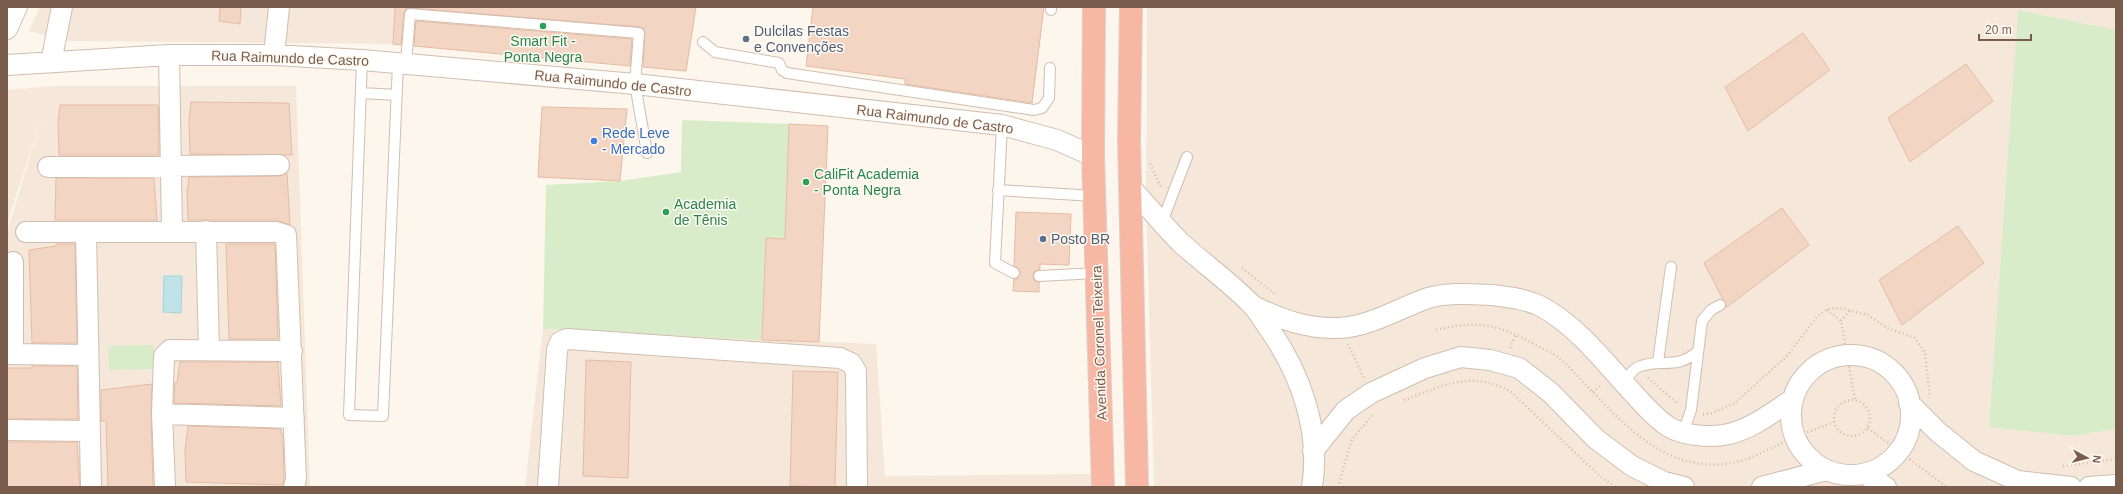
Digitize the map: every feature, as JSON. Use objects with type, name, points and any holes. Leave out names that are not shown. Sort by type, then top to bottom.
[{"type":"highway","name":"Avenida Coronel Teixeira","points":[[1094,7],[1093,156],[1103,487]]},
{"type":"highway","points":[[1132,7],[1129,140],[1137,487]]},
{"type":"street","points":[[7,29],[17,7]]},
{"type":"street","points":[[52,62],[62,7]]},
{"type":"street","points":[[274,55],[279,7]]},
{"type":"street","points":[[169,55],[172,231]]},
{"type":"street","name":"Rua Raimundo de Castro","points":[[7,65],[169,55],[274,55],[402,63],[635,84],[1002,125],[1057,140],[1093,156]]},
{"type":"street","points":[[48,167],[279,165]]},
{"type":"street","points":[[1130,187],[1181,243],[1253,306],[1277,318],[1301,325],[1340,328],[1373,321],[1430,298],[1466,293],[1509,297],[1540,306],[1572,329],[1648,409],[1669,427],[1683,433],[1694,435],[1729,434],[1758,423],[1793,399]]},
{"type":"street","points":[[206,231],[209,351]]},
{"type":"street","points":[[26,232],[206,231],[276,232],[286,235],[292,351],[296,478],[294,487]]},
{"type":"street","points":[[86,232],[91,487]]},
{"type":"street","points":[[13,262],[10,354],[88,355]]},
{"type":"street","points":[[1253,306],[1292,366],[1305,398],[1312,426],[1315,484]]},
{"type":"street","points":[[548,487],[557,350],[560,342],[567,339],[840,358],[851,363],[856,371],[857,487]]},
{"type":"street","points":[[165,487],[162,414],[164,356],[170,350],[292,351]]},
{"type":"street","points":[[1848,356],[1861,356],[1878,362],[1892,372],[1903,385],[1909,403],[1910,421],[1905,439],[1898,452],[1882,467],[1865,474],[1845,475],[1826,470],[1811,461],[1800,448],[1794,437],[1791,415],[1793,399],[1800,382],[1812,369],[1827,360],[1848,356]]},
{"type":"street","points":[[1313,451],[1346,410],[1371,393],[1425,368],[1461,357],[1490,360],[1519,368],[1551,393],[1596,439],[1632,466],[1664,482],[1684,487]]},
{"type":"street","points":[[1909,403],[1938,432],[1974,461],[2018,480],[2071,487]]},
{"type":"street","points":[[162,414],[294,418]]},
{"type":"street","points":[[7,430],[89,431]]},
{"type":"street","points":[[1762,487],[1826,470]]},
{"type":"street","points":[[1865,474],[1886,487]]},
{"type":"street","points":[[2089,487],[2116,485]]},
{"type":"lane","points":[[362,60],[349,415],[383,416],[397,95],[410,10],[639,33],[635,84],[647,153]]},
{"type":"lane","points":[[704,42],[715,52],[779,63],[782,70],[787,73],[1034,110],[1042,108],[1049,98],[1050,68]]},
{"type":"lane","points":[[361,93],[397,95]]},
{"type":"lane","points":[[1002,125],[995,263],[1014,273]]},
{"type":"lane","points":[[1162,222],[1187,157]]},
{"type":"lane","points":[[998,190],[1094,196]]},
{"type":"lane","points":[[1658,362],[1671,267]]},
{"type":"lane","points":[[1039,276],[1097,273]]},
{"type":"lane","points":[[1683,433],[1691,410],[1702,321],[1711,310],[1720,305]]},
{"type":"lane","points":[[1623,383],[1637,367],[1658,362],[1677,363],[1688,360],[1697,352]]},
{"type":"path","points":[[1148,160],[1158,182],[1170,201]]},
{"type":"path","points":[[1235,263],[1279,297]]},
{"type":"path","points":[[1827,309],[1841,321],[1856,400]]},
{"type":"path","points":[[1637,367],[1679,404],[1700,414],[1710,414],[1735,403],[1787,356],[1808,327],[1827,309],[1851,309],[1868,315],[1887,328],[1906,334],[1920,344],[1925,353],[1928,368],[1930,402]]},
{"type":"path","points":[[1841,321],[1851,309]]},
{"type":"path","points":[[1338,487],[1352,439],[1379,409],[1340,328]]},
{"type":"path","points":[[1400,402],[1456,381],[1481,381],[1497,384],[1511,392],[1602,478],[1616,487]]},
{"type":"path","points":[[1856,400],[1864,404],[1869,410],[1871,419],[1868,428],[1862,434],[1854,437],[1845,436],[1838,430],[1834,422],[1835,413],[1839,405],[1847,401],[1856,400]]},
{"type":"path","points":[[1868,428],[1898,452],[1947,487]]},
{"type":"path","points":[[2061,466],[2116,459]]},
{"type":"shaded area","points":[[40,7],[395,7],[393,44],[67,41],[29,31]]},
{"type":"shaded area","points":[[1147,7],[2116,7],[2116,30],[2019,10],[1989,426],[2073,436],[2116,429],[2116,487],[1154,487],[1146,197]]},
{"type":"shaded area","points":[[52,86],[296,86],[310,487],[7,487],[7,232],[42,117],[7,223],[7,90]]},
{"type":"shaded area","points":[[543,329],[876,344],[885,476],[1094,474],[1093,487],[525,487]]},
{"type":"green space","points":[[2018,10],[2116,30],[2116,429],[2073,436],[1989,427]]},
{"type":"green space","name":"Academia de Tênis","points":[[682,120],[789,124],[785,239],[766,239],[762,340],[543,329],[546,185],[620,181],[681,172]]},
{"type":"green space","points":[[154,345],[154,369],[109,370],[108,346]]},
{"type":"water","points":[[164,276],[182,276],[181,313],[163,312]]},
{"type":"building","points":[[220,7],[241,7],[240,24],[219,21]]},
{"type":"building","points":[[395,7],[696,7],[686,71],[643,67],[645,33],[643,28],[640,27],[407,8],[404,13],[401,45],[393,44]]},
{"type":"building","points":[[813,7],[1044,7],[1032,103],[905,84],[905,79],[806,66]]},
{"type":"building","points":[[416,21],[632,39],[630,66],[414,46]]},
{"type":"building","points":[[1803,33],[1830,70],[1748,131],[1725,87]]},
{"type":"building","points":[[1966,64],[1993,101],[1910,162],[1888,118]]},
{"type":"building","points":[[191,102],[289,103],[292,155],[190,154],[189,121]]},
{"type":"building","points":[[60,105],[158,105],[159,155],[59,155],[58,123]]},
{"type":"building","points":[[542,107],[627,109],[620,181],[538,177]]},
{"type":"building","name":"CaliFit Academia - Ponta Negra","points":[[789,124],[828,126],[819,342],[762,340],[766,238],[785,239]]},
{"type":"building","points":[[287,173],[290,225],[276,220],[188,220],[187,192],[189,177],[279,176]]},
{"type":"building","points":[[56,178],[154,178],[157,220],[55,220]]},
{"type":"building","points":[[1782,208],[1809,245],[1727,307],[1704,263]]},
{"type":"building","name":"Posto BR","points":[[1016,212],[1071,214],[1069,265],[1040,264],[1040,269],[1035,271],[1033,276],[1034,280],[1039,282],[1039,292],[1013,291],[1014,279],[1018,278],[1020,273],[1019,269],[1014,266]]},
{"type":"building","points":[[1958,226],[1984,263],[1902,325],[1879,280]]},
{"type":"building","points":[[56,244],[75,244],[77,343],[32,343],[29,250],[56,246]]},
{"type":"building","points":[[226,244],[275,244],[278,339],[229,339]]},
{"type":"building","points":[[586,360],[631,362],[628,478],[583,476]]},
{"type":"building","points":[[180,362],[278,362],[281,406],[174,403],[175,383],[177,383]]},
{"type":"building","points":[[32,366],[77,366],[78,419],[7,419],[7,368],[32,368]]},
{"type":"building","points":[[793,371],[838,372],[835,487],[790,486]]},
{"type":"building","points":[[152,384],[151,414],[153,487],[108,487],[106,421],[101,421],[101,390]]},
{"type":"building","points":[[188,426],[281,429],[281,434],[283,434],[283,485],[186,482],[185,451]]},
{"type":"building","points":[[7,442],[77,442],[80,487],[7,487]]},
{"type":"place","name":"Smart Fit - Ponta Negra","points":[[543,26]]},
{"type":"place","name":"Dulcilas Festas e Convenções","points":[[746,39]]},
{"type":"place","name":"Rede Leve - Mercado","points":[[594,141]]},
{"type":"place","name":"CaliFit Academia - Ponta Negra","points":[[806,182]]},
{"type":"place","name":"Academia de Tênis","points":[[666,212]]},
{"type":"place","name":"Posto BR","points":[[1043,239]]}]
